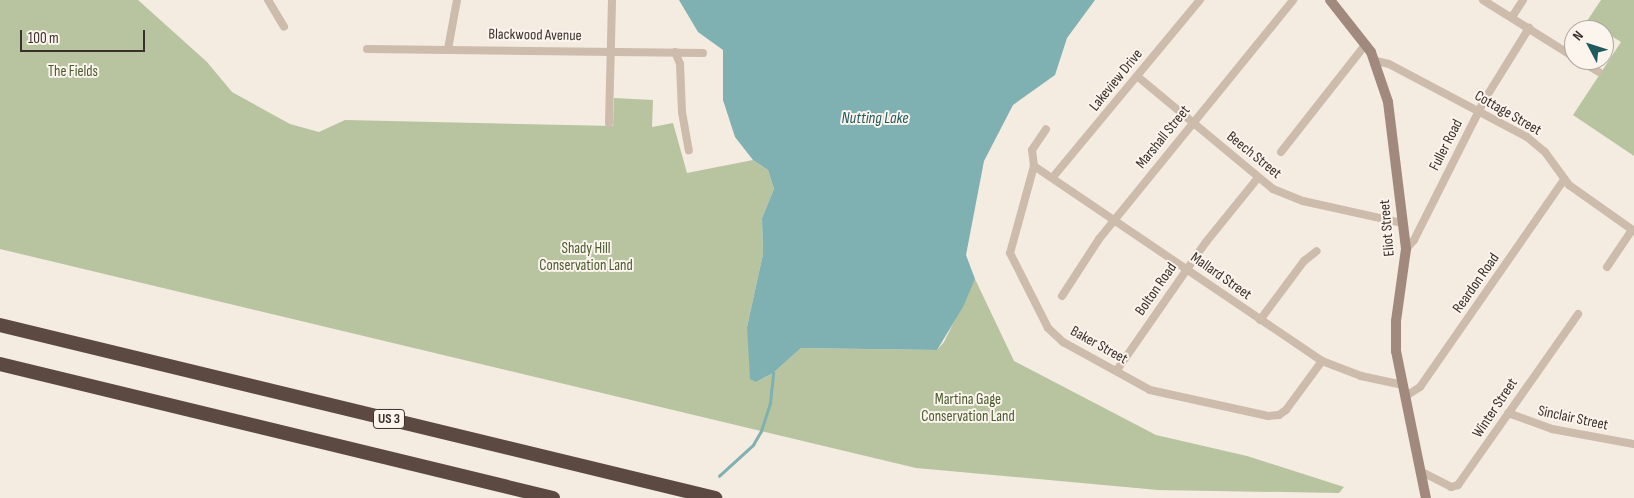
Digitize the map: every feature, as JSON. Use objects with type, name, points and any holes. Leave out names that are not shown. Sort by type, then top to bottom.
[{"type":"highway","name":"US 3","points":[[0,325],[715,498]]},
{"type":"highway","points":[[0,364],[553,498]]},
{"type":"street","points":[[268,0],[284,27]]},
{"type":"street","points":[[448,49],[456,0]]},
{"type":"street","points":[[609,123],[612,0]]},
{"type":"street","name":"Lakeview Drive","points":[[1053,177],[1200,0]]},
{"type":"street","name":"Marshall Street","points":[[1062,296],[1114,220],[1293,0]]},
{"type":"street","name":"Eliot Street","points":[[1330,0],[1366,44],[1376,61],[1390,110],[1406,249],[1395,332],[1403,385],[1426,498]]},
{"type":"street","points":[[1483,0],[1564,50]]},
{"type":"street","points":[[1512,17],[1523,0]]},
{"type":"street","name":"Fuller Road","points":[[1406,249],[1414,240],[1478,111],[1529,28]]},
{"type":"street","points":[[1281,152],[1366,44]]},
{"type":"street","name":"Blackwood Avenue","points":[[368,49],[610,50],[703,53]]},
{"type":"street","points":[[675,52],[680,64],[682,112],[689,150]]},
{"type":"street","name":"Cottage Street","points":[[1376,61],[1389,64],[1533,141],[1545,152],[1564,180],[1633,230]]},
{"type":"street","name":"Beech Street","points":[[1137,76],[1273,190],[1298,199],[1402,222]]},
{"type":"street","name":"Baker Street","points":[[1046,129],[1032,150],[1034,166],[1011,243],[1012,258],[1051,332],[1063,342],[1117,370],[1150,390],[1242,412],[1279,415],[1295,400],[1322,361]]},
{"type":"street","name":"Mallard Street","points":[[1034,166],[1053,177],[1322,361],[1361,376],[1403,385]]},
{"type":"street","name":"Bolton Road","points":[[1117,370],[1186,269],[1258,179]]},
{"type":"street","name":"Reardon Road","points":[[1406,396],[1420,387],[1564,180]]},
{"type":"street","points":[[1607,267],[1633,230]]},
{"type":"street","points":[[1260,320],[1304,261],[1317,251]]},
{"type":"street","name":"Winter Street","points":[[1422,472],[1454,487],[1578,314]]},
{"type":"street","name":"Sinclair Street","points":[[1508,413],[1567,432],[1634,444]]},
{"type":"green space","name":"Shady Hill Conservation Land","points":[[0,0],[138,0],[207,62],[232,92],[290,124],[319,132],[345,120],[613,126],[614,98],[653,100],[652,127],[673,123],[687,173],[753,160],[768,170],[774,189],[762,218],[763,254],[747,327],[756,382],[773,373],[801,348],[937,350],[944,342],[975,279],[1014,361],[1156,435],[1247,456],[1344,487],[1339,493],[1158,490],[916,468],[0,249]]},
{"type":"green space","points":[[1601,0],[1634,0],[1634,156],[1573,115],[1603,70],[1614,70],[1614,53],[1621,42],[1614,38],[1614,20],[1588,20]]},
{"type":"water","name":"Nutting Lake","points":[[679,0],[1095,0],[1067,38],[1055,75],[1013,105],[984,161],[966,255],[975,279],[963,307],[937,350],[801,348],[773,373],[756,382],[750,379],[747,327],[763,254],[762,218],[774,189],[768,170],[753,160],[735,137],[723,100],[723,50],[698,32]]},
{"type":"waterway","points":[[719,476],[753,445],[761,431],[770,403],[773,373]]},
{"type":"park label","name":"The Fields","points":[[73,72]]},
{"type":"park label","name":"Martina Gage Conservation Land","points":[[968,408]]}]
